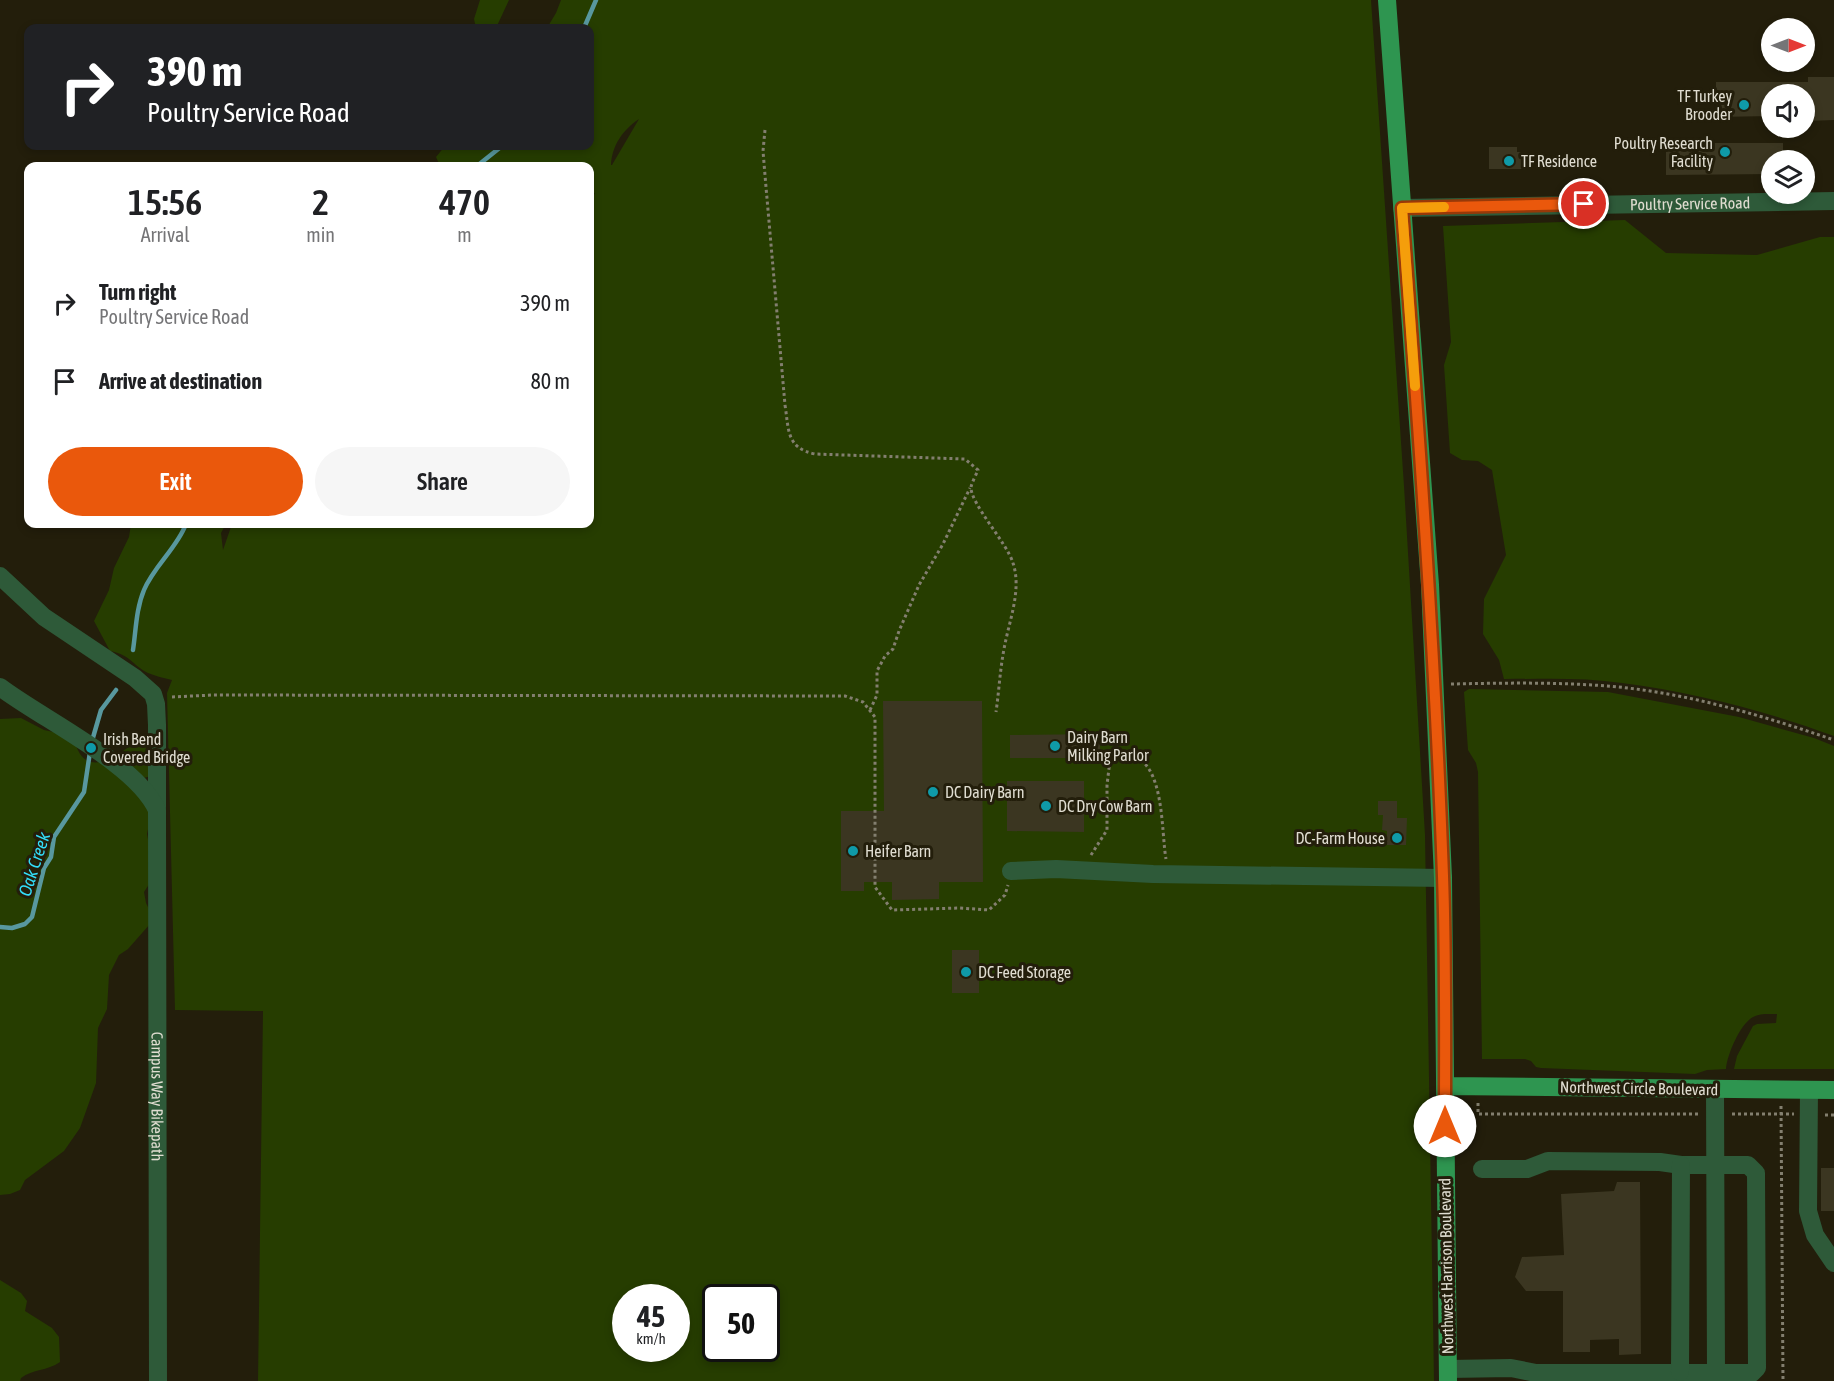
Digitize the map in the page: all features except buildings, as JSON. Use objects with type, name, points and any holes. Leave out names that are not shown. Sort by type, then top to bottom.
[{"type":"main road","name":"Northwest Harrison Boulevard","points":[[1387,0],[1430,585],[1435,684],[1443,878],[1448,1375]]},
{"type":"main road","name":"Northwest Circle Boulevard","points":[[1445,1086],[1834,1090]]},
{"type":"street","name":"Poultry Service Road","points":[[1402,208],[1834,201]]},
{"type":"street","points":[[0,576],[44,616],[146,686],[153,694],[156,704]]},
{"type":"street","points":[[0,687],[112,762],[146,791],[157,810]]},
{"type":"street","name":"Campus Way Bikepath","points":[[156,704],[158,1381]]},
{"type":"street","points":[[1011,871],[1056,869],[1170,874],[1443,878]]},
{"type":"street","points":[[1715,1090],[1716,1373]]},
{"type":"street","points":[[1809,1090],[1808,1211],[1815,1235],[1834,1263]]},
{"type":"street","points":[[1448,1375],[1511,1368],[1536,1373],[1752,1373],[1757,1368],[1756,1173],[1748,1165],[1548,1161],[1527,1169],[1482,1169]]},
{"type":"street","points":[[1680,1372],[1681,1165]]},
{"type":"path","points":[[765,130],[763,151],[765,187],[785,405],[790,436],[796,447],[816,454],[965,459],[978,470],[948,534],[919,585],[893,649],[885,656],[877,671],[877,695],[870,710]]},
{"type":"path","points":[[971,487],[974,497],[1014,564],[1016,589],[1004,650],[996,712]]},
{"type":"path","points":[[1435,684],[1607,686],[1648,691],[1736,710],[1834,740]]},
{"type":"path","points":[[156,704],[174,696],[213,695],[845,696],[863,702],[875,717],[875,887],[891,910],[960,908],[989,910],[1005,895],[1011,871]]},
{"type":"path","points":[[1078,870],[1094,852],[1107,830],[1107,785],[1110,760],[1129,756],[1145,762],[1155,778],[1161,807],[1165,855],[1170,874]]},
{"type":"path","points":[[1478,1086],[1478,1114],[1834,1115]]},
{"type":"path","points":[[1781,1090],[1783,1381]]},
{"type":"green space","points":[[480,0],[509,0],[498,24],[475,24],[474,19]]},
{"type":"green space","points":[[561,0],[1371,0],[1425,835],[1434,1381],[258,1381],[263,1011],[175,1010],[167,693],[172,680],[148,673],[123,655],[110,651],[94,621],[109,590],[114,568],[129,537],[130,528],[224,528],[221,533],[223,550],[231,528],[594,528],[594,162],[438,162],[436,157],[442,150],[594,150],[594,24],[549,24]],"holes":[[[639,119],[612,165],[619,139]]]},
{"type":"green space","points":[[1625,220],[1666,253],[1757,255],[1820,237],[1834,237],[1834,736],[1782,718],[1649,687],[1593,680],[1504,679],[1499,660],[1483,634],[1484,599],[1506,555],[1492,470],[1478,461],[1462,460],[1450,453],[1444,365],[1451,342],[1443,226]]},
{"type":"green space","points":[[1469,689],[1608,692],[1739,717],[1814,738],[1834,746],[1834,1069],[1734,1069],[1737,1056],[1753,1026],[1776,1023],[1777,1014],[1753,1017],[1743,1026],[1735,1040],[1726,1069],[1707,1070],[1695,1074],[1541,1068],[1525,1059],[1482,1059],[1478,772],[1476,763],[1468,750],[1464,692]]},
{"type":"green space","points":[[21,718],[44,730],[72,736],[80,754],[86,760],[94,762],[102,762],[110,758],[139,739],[150,741],[154,775],[134,781],[149,810],[150,820],[147,834],[155,875],[144,892],[151,913],[150,924],[128,949],[119,955],[109,975],[107,1009],[98,1028],[96,1083],[80,1128],[64,1151],[25,1180],[20,1190],[0,1195],[0,719]]},
{"type":"green space","points":[[0,1280],[21,1293],[27,1301],[25,1311],[52,1328],[59,1337],[60,1362],[26,1375],[20,1381],[0,1381]]},
{"type":"waterway","name":"Oak Creek","points":[[586,24],[596,0]]},
{"type":"waterway","name":"Oak Creek","points":[[482,162],[497,150]]},
{"type":"waterway","name":"Oak Creek","points":[[133,650],[141,597],[148,581],[184,528]]},
{"type":"waterway","name":"Oak Creek","points":[[92,741],[101,710],[116,690]]},
{"type":"waterway","name":"Oak Creek","points":[[0,927],[12,928],[25,924],[32,917],[44,868],[51,857],[54,837],[84,792],[90,752]]},
{"type":"slow traffic","points":[[1415,386],[1402,208],[1444,207]]},
{"type":"place","name":"TF Turkey Brooder","points":[[1744,105]]},
{"type":"place","name":"Poultry Research Facility","points":[[1725,152]]},
{"type":"place","name":"TF Residence","points":[[1509,161]]},
{"type":"place","name":"Dairy Barn Milking Parlor","points":[[1055,746]]},
{"type":"place","name":"Irish Bend Covered Bridge","points":[[91,748]]},
{"type":"place","name":"DC Dairy Barn","points":[[933,792]]},
{"type":"place","name":"DC Dry Cow Barn","points":[[1046,806]]},
{"type":"place","name":"DC-Farm House","points":[[1397,838]]},
{"type":"place","name":"Heifer Barn","points":[[853,851]]},
{"type":"place","name":"DC Feed Storage","points":[[966,972]]},
{"type":"route","points":[[1445,1126],[1443,878],[1435,684],[1430,585],[1402,208],[1584,204]]}]
